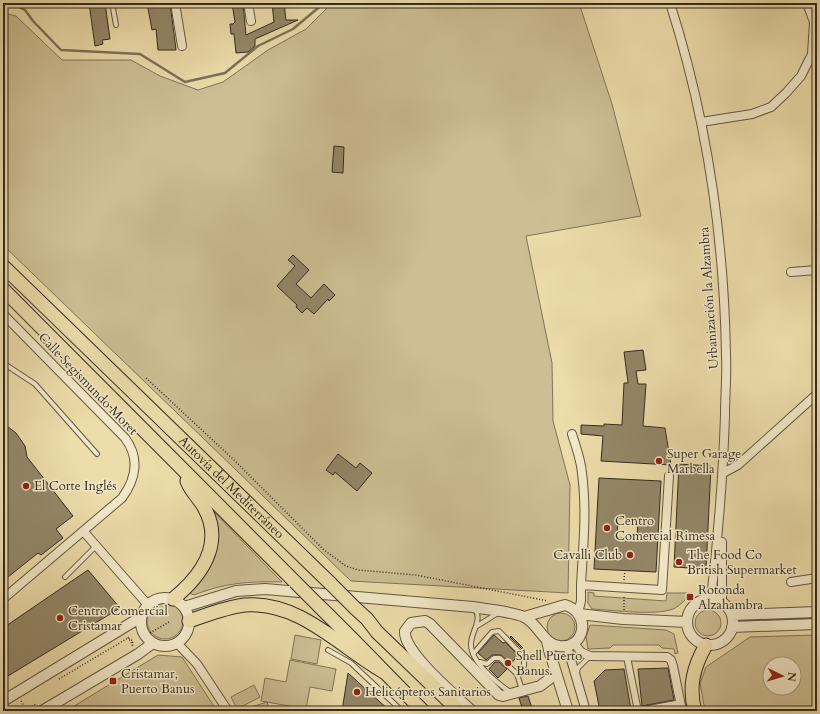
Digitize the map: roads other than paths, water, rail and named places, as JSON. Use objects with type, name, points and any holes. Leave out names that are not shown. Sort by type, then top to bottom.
[{"type":"main road","name":"Autovía del Mediterráneo","points":[[3,266],[367,619],[377,632],[458,711]]},
{"type":"main road","name":"Autovía del Mediterráneo","points":[[3,289],[319,606],[373,658],[384,672],[424,711]]},
{"type":"main road","points":[[173,599],[197,576],[205,565],[211,545],[212,533],[209,518],[205,509],[189,486],[182,468]]},
{"type":"main road","points":[[189,621],[220,610],[246,605],[259,605],[281,610],[306,621],[335,638],[366,662],[384,672]]},
{"type":"main road","points":[[367,619],[381,626],[418,659]]},
{"type":"main road","points":[[695,711],[692,691],[693,675],[695,665],[706,645]]},
{"type":"street","points":[[175,3],[182,46]]},
{"type":"street","points":[[248,3],[251,21]]},
{"type":"street","name":"Urbanización la Alzambra","points":[[670,3],[688,65],[701,122],[721,255],[726,355],[721,511]]},
{"type":"street","points":[[701,122],[752,114],[771,107],[786,93],[800,76],[812,54],[816,22],[807,3]]},
{"type":"street","points":[[791,272],[817,270]]},
{"type":"street","name":"Calle Segismundo Moret","points":[[3,314],[114,427],[131,448],[135,462],[134,472],[128,489],[122,498],[84,532],[3,599]]},
{"type":"street","points":[[723,473],[738,465],[817,394]]},
{"type":"street","points":[[572,434],[582,472],[585,501],[585,525],[577,612],[581,619],[582,630]]},
{"type":"street","points":[[580,590],[662,590],[669,476]]},
{"type":"street","points":[[711,599],[721,511]]},
{"type":"street","points":[[721,511],[722,602],[732,615],[732,627],[729,635],[714,645],[700,643],[691,634],[687,622],[692,608],[704,600],[711,599],[722,602]]},
{"type":"street","points":[[84,532],[148,605]]},
{"type":"street","points":[[791,582],[817,578]]},
{"type":"street","points":[[184,607],[236,591],[265,589],[473,607],[524,617],[532,622],[545,638],[558,646],[570,644],[578,639],[582,630],[590,620],[606,617]]},
{"type":"street","points":[[3,701],[19,697],[125,634],[141,617],[148,605],[156,600],[164,598],[173,599],[184,607],[189,621],[188,630],[183,638],[177,643],[165,646],[149,640],[141,624],[141,617]]},
{"type":"street","points":[[524,617],[564,605],[577,612],[606,617],[687,622]]},
{"type":"street","points":[[548,611],[542,622],[545,638],[568,711]]},
{"type":"street","points":[[732,615],[817,612]]},
{"type":"street","points":[[472,711],[418,659],[407,644],[405,631],[411,623],[425,621],[430,624],[494,691],[503,696],[540,686],[556,674]]},
{"type":"street","points":[[732,627],[817,624]]},
{"type":"street","points":[[42,711],[138,654],[149,640]]},
{"type":"street","points":[[177,643],[197,664],[228,711]]},
{"type":"street","points":[[570,644],[581,652],[590,656],[667,657],[671,660],[681,707],[638,711],[627,657]]},
{"type":"street","points":[[570,644],[576,676],[586,711]]},
{"type":"lane","points":[[112,3],[116,25]]},
{"type":"lane","points":[[3,363],[35,384],[97,454]]},
{"type":"lane","points":[[65,577],[96,546]]},
{"type":"lane","points":[[473,607],[478,613],[476,626],[471,638],[473,655],[494,681],[517,692],[516,674],[498,657],[494,658],[487,664],[478,661]]},
{"type":"lane","points":[[476,626],[500,612]]},
{"type":"lane","points":[[473,655],[476,648],[492,632],[499,631],[524,657],[524,666],[516,674]]},
{"type":"lane","points":[[328,650],[351,663],[402,711]]},
{"type":"lane","points":[[576,676],[578,668],[590,656]]},
{"type":"waterway","points":[[11,3],[25,10],[33,21],[61,50],[140,54],[185,82],[225,73],[258,46],[293,29],[324,3]]},
{"type":"place","name":"Super Garage Marbella","points":[[659,461]]},
{"type":"place","name":"El Corte Inglés","points":[[26,486]]},
{"type":"place","name":"Centro Comercial Rimesa","points":[[607,528]]},
{"type":"place","name":"Cavalli Club","points":[[630,555]]},
{"type":"place","name":"The Food Co British Supermarket","points":[[679,562]]},
{"type":"place","name":"Rotonda Alzahambra","points":[[690,597]]},
{"type":"place","name":"Centro Comercial Cristamar","points":[[60,618]]},
{"type":"place","name":"Shell Puerto Banus.","points":[[508,663]]},
{"type":"place","name":"Cristamar, Puerto Banus","points":[[113,681]]},
{"type":"place","name":"Helicópteros Sanitarios","points":[[357,692]]}]
